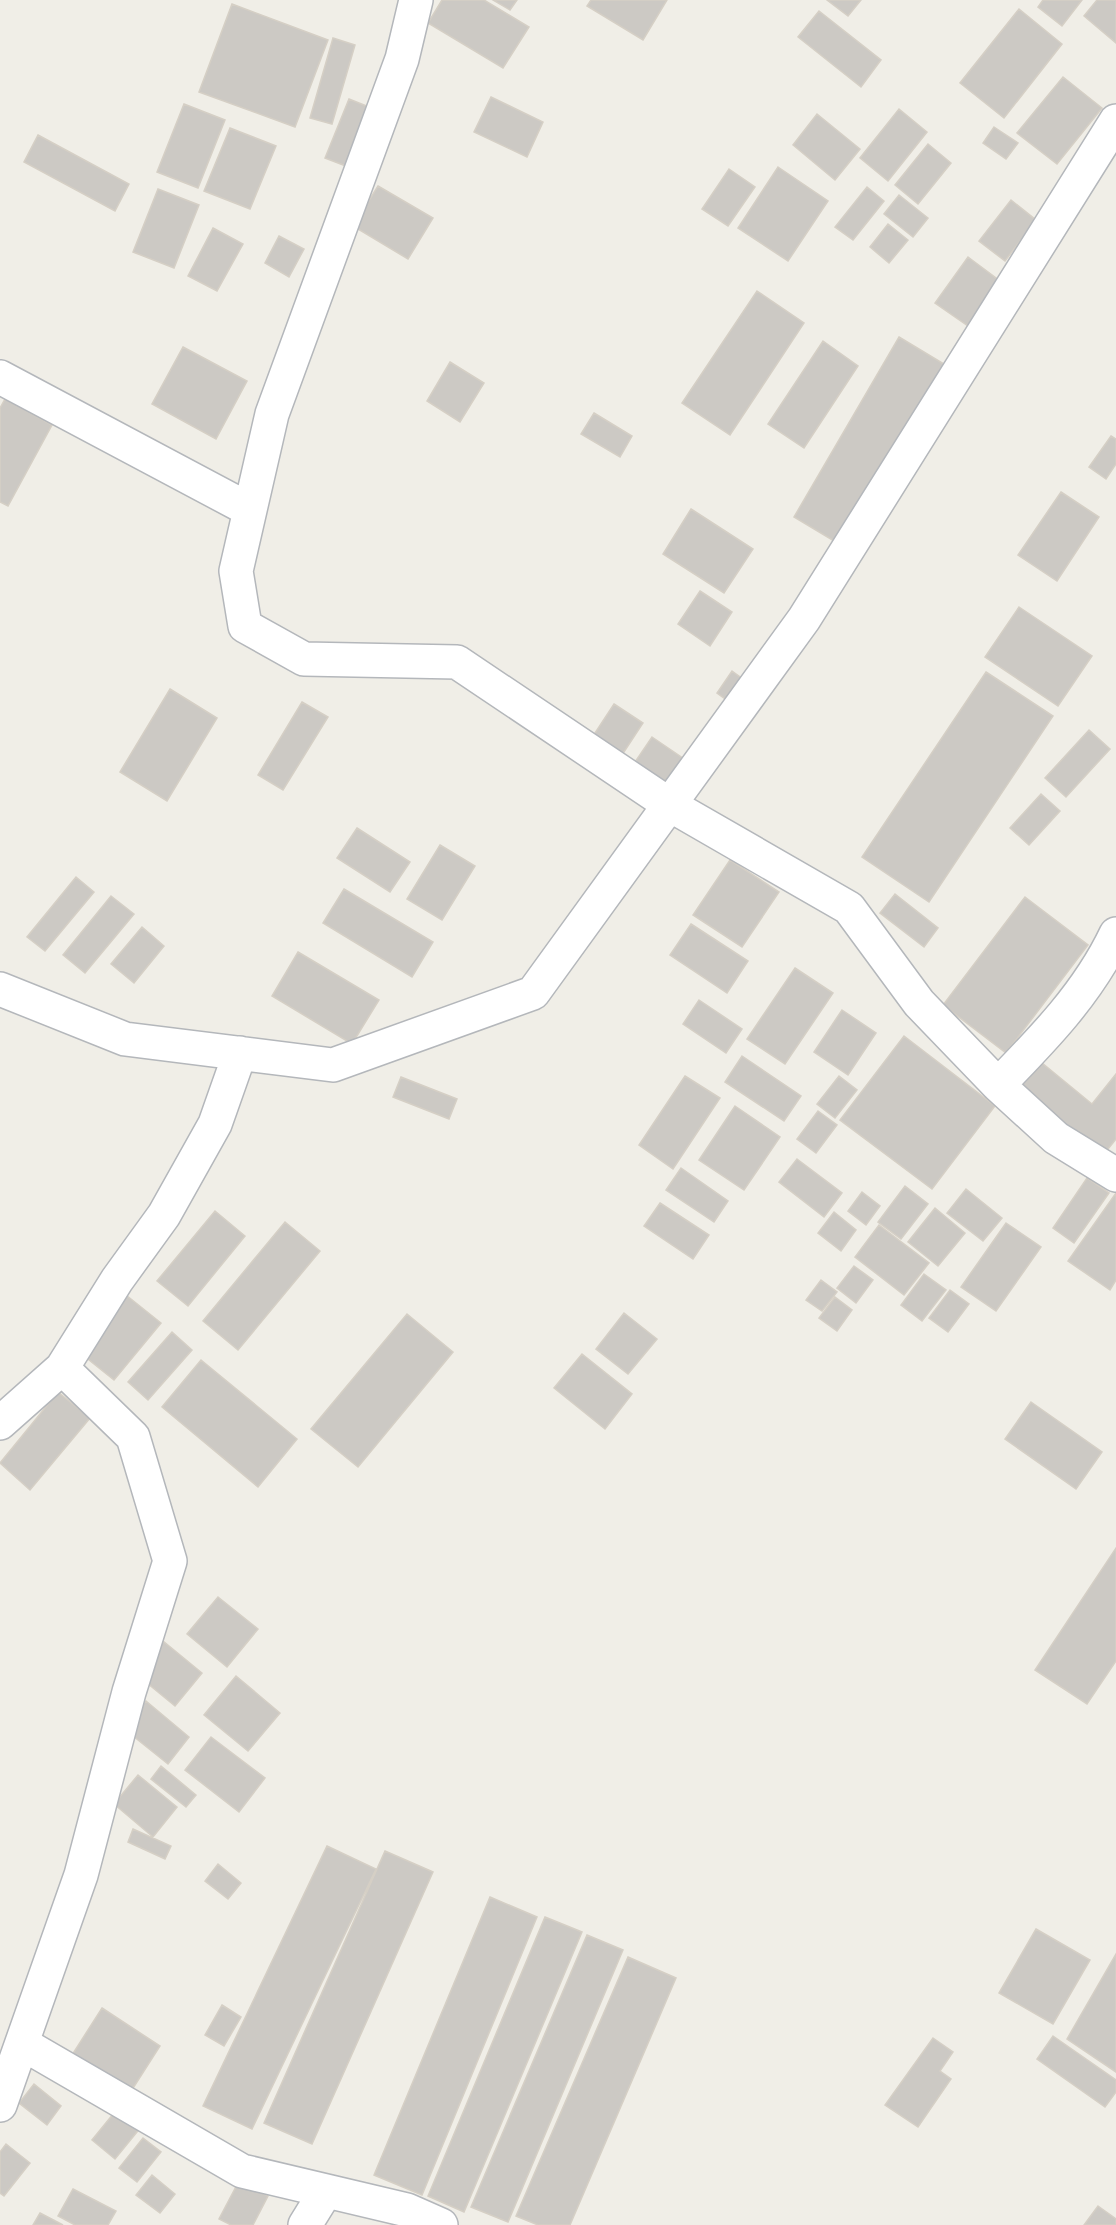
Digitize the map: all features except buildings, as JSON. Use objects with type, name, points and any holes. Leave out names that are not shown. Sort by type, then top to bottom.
[{"type":"street","points":[[416,0],[402,59],[272,414],[236,571],[245,627],[304,659],[457,662],[670,805],[849,908],[919,1003],[998,1085],[1056,1138],[1116,1176]]},
{"type":"street","points":[[0,989],[125,1039],[333,1065],[532,993],[804,619],[1116,121]]},
{"type":"street","points":[[0,377],[250,510]]},
{"type":"street","points":[[998,1085],[1047,1034],[1101,965],[1116,934]]},
{"type":"street","points":[[0,1423],[63,1368],[117,1280],[170,1204],[215,1124],[240,1053]]},
{"type":"street","points":[[0,2105],[81,1875],[129,1692],[170,1561],[134,1437],[63,1368]]},
{"type":"street","points":[[23,2044],[242,2171],[407,2210],[441,2225]]},
{"type":"street","points":[[304,2225],[326,2191]]}]
